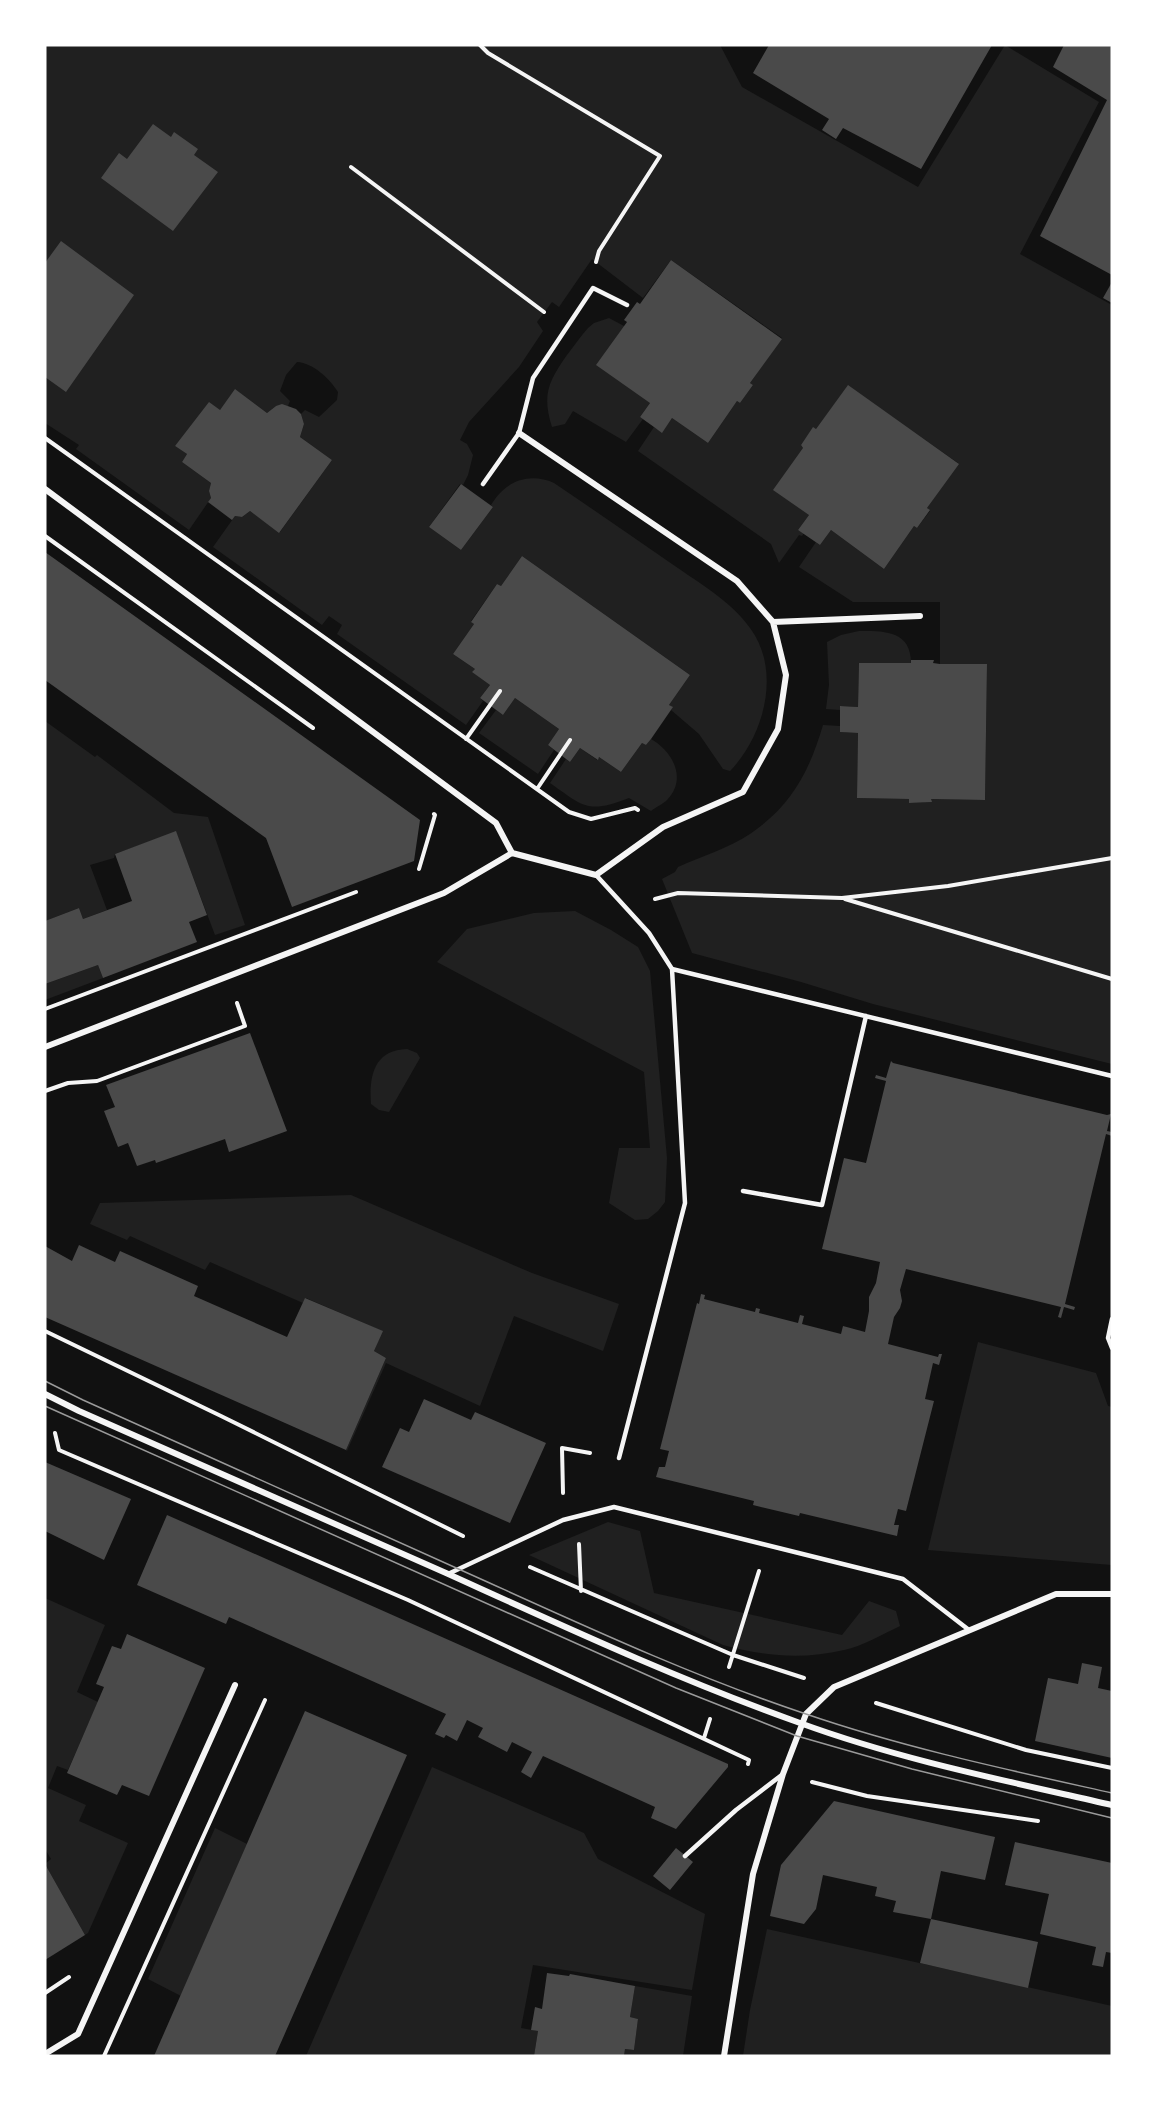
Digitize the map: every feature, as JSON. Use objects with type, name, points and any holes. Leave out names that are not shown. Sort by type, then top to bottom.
[{"type":"street","points":[[45,1047],[444,893],[512,853],[596,875],[663,826],[743,792],[778,729],[786,675],[773,622],[737,581],[519,433]]},
{"type":"street","points":[[45,489],[496,823],[512,853]]},
{"type":"street","points":[[773,622],[920,616]]},
{"type":"street","points":[[45,1394],[579,1635],[718,1692],[802,1724],[915,1759],[1112,1805]]},
{"type":"street","points":[[724,2056],[753,1874],[783,1774],[806,1714],[834,1687],[1056,1594],[1112,1594]]},
{"type":"street","points":[[45,2054],[78,2034],[235,1685]]},
{"type":"lane","points":[[483,484],[519,433],[533,378],[593,288],[627,305]]},
{"type":"lane","points":[[596,875],[649,933],[672,969],[685,1203],[619,1458]]},
{"type":"lane","points":[[672,969],[1112,1076]]},
{"type":"lane","points":[[743,1191],[822,1205],[866,1016]]},
{"type":"lane","points":[[1112,1318],[1108,1338],[1112,1348]]},
{"type":"lane","points":[[448,1574],[563,1520],[614,1507],[903,1579],[969,1630]]},
{"type":"lane","points":[[685,1856],[736,1810],[783,1774]]},
{"type":"path","points":[[480,45],[488,53],[660,156],[599,251]]},
{"type":"path","points":[[351,167],[566,329]]},
{"type":"path","points":[[45,438],[569,812],[591,819],[635,808],[663,826]]},
{"type":"path","points":[[45,536],[318,732]]},
{"type":"path","points":[[466,739],[500,691]]},
{"type":"path","points":[[537,789],[570,740]]},
{"type":"path","points":[[410,872],[421,868],[435,815],[426,808]]},
{"type":"path","points":[[623,906],[678,893],[842,898],[948,886],[1112,858]]},
{"type":"path","points":[[45,1009],[365,889]]},
{"type":"path","points":[[842,898],[1112,979]]},
{"type":"path","points":[[45,1091],[68,1083],[97,1081],[245,1026],[227,976]]},
{"type":"path","points":[[45,1331],[375,1491],[450,1530]]},
{"type":"path","points":[[50,1431],[56,1434],[59,1450],[408,1600],[783,1774],[867,1796],[1041,1822]]},
{"type":"path","points":[[563,1520],[562,1448],[598,1454]]},
{"type":"path","points":[[578,1516],[581,1591],[733,1655],[1026,1750],[1112,1768]]},
{"type":"path","points":[[704,1738],[718,1692],[733,1655],[767,1544]]},
{"type":"path","points":[[104,2056],[265,1700]]},
{"type":"path","points":[[736,1810],[749,1760]]},
{"type":"shaded area","points":[[45,45],[720,45],[742,87],[918,187],[1005,45],[1099,102],[1020,254],[1112,305],[1112,1064],[873,1004],[692,953],[662,879],[675,872],[678,867],[742,839],[765,823],[797,786],[812,758],[823,725],[840,726],[841,732],[858,733],[857,798],[909,799],[909,803],[931,802],[931,799],[985,800],[987,664],[940,664],[940,602],[853,602],[799,567],[816,542],[820,545],[831,530],[884,569],[914,526],[917,528],[930,511],[927,508],[958,463],[848,386],[801,445],[809,515],[798,530],[804,533],[802,536],[799,535],[779,563],[771,544],[638,451],[654,427],[662,432],[672,418],[708,443],[737,401],[740,403],[753,385],[750,383],[782,338],[671,260],[643,298],[592,259],[559,307],[552,302],[537,322],[543,331],[519,367],[469,422],[460,440],[467,444],[473,455],[468,475],[463,485],[460,484],[429,527],[461,550],[503,490],[518,481],[527,479],[536,478],[554,483],[704,585],[742,618],[760,645],[765,664],[767,683],[760,722],[742,757],[730,771],[723,769],[699,734],[671,710],[672,707],[669,705],[690,675],[522,556],[501,586],[497,584],[471,621],[474,624],[453,654],[475,669],[473,672],[490,685],[480,698],[483,701],[466,725],[337,634],[342,625],[329,616],[322,625],[213,547],[235,516],[242,517],[250,511],[280,532],[332,460],[300,437],[304,424],[301,414],[305,410],[319,417],[337,400],[338,392],[320,372],[309,365],[297,362],[286,375],[280,391],[290,401],[288,406],[276,406],[267,413],[236,390],[220,410],[175,446],[187,454],[182,462],[211,483],[209,491],[211,498],[189,530],[76,449],[79,445],[45,423]]},
{"type":"shaded area","points":[[609,318],[624,326],[650,403],[640,417],[643,419],[626,442],[573,411],[565,424],[552,427],[547,406],[551,381],[567,355],[588,328],[594,323]]},
{"type":"shaded area","points":[[859,631],[886,632],[901,638],[910,652],[911,663],[859,663],[858,707],[841,706],[840,710],[826,709],[829,685],[827,642],[841,635]]},
{"type":"shaded area","points":[[515,698],[559,729],[548,745],[554,750],[538,774],[479,733],[496,710],[503,715]]},
{"type":"shaded area","points":[[45,721],[95,757],[97,755],[174,813],[208,817],[245,925],[215,935],[176,832],[115,854],[114,858],[90,865],[107,910],[83,919],[79,908],[45,921]]},
{"type":"shaded area","points":[[651,739],[659,744],[671,758],[677,774],[673,792],[651,811],[629,798],[604,806],[587,806],[550,783],[566,759],[570,762],[580,748],[597,760],[599,757],[621,772],[642,743],[646,745]]},
{"type":"shaded area","points":[[575,911],[638,947],[650,971],[667,1158],[665,1202],[648,1219],[635,1220],[609,1203],[619,1148],[650,1148],[644,1072],[437,962],[467,929],[534,913]]},
{"type":"shaded area","points":[[98,965],[103,978],[45,1000],[45,984]]},
{"type":"shaded area","points":[[407,1049],[417,1053],[420,1058],[389,1112],[379,1110],[371,1104],[371,1084],[376,1066],[387,1054]]},
{"type":"shaded area","points":[[351,1195],[532,1273],[619,1304],[603,1351],[514,1316],[480,1406],[386,1363],[347,1451],[386,1358],[374,1351],[382,1331],[306,1298],[303,1303],[210,1262],[205,1270],[130,1236],[127,1240],[90,1224],[100,1203]]},
{"type":"shaded area","points":[[978,1342],[1096,1373],[1108,1406],[1112,1407],[1112,1565],[928,1550]]},
{"type":"shaded area","points":[[608,1522],[640,1531],[654,1593],[842,1635],[869,1601],[896,1611],[900,1626],[858,1646],[828,1653],[798,1656],[753,1652],[723,1645],[529,1555]]},
{"type":"shaded area","points":[[45,1598],[105,1625],[77,1692],[98,1702],[68,1770],[57,1766],[48,1788],[86,1805],[79,1821],[128,1843],[88,1933],[85,1935],[45,1864],[51,1859],[45,1849]]},
{"type":"shaded area","points":[[432,1767],[584,1833],[598,1859],[705,1914],[692,1990],[533,1965],[521,2028],[538,2031],[534,2056],[306,2056]]},
{"type":"shaded area","points":[[215,1828],[247,1844],[181,1996],[148,1979]]},
{"type":"shaded area","points":[[767,1929],[1112,2006],[1112,2056],[743,2056]]},
{"type":"shaded area","points":[[635,1986],[692,1996],[683,2056],[624,2056],[625,2049],[634,2050],[638,2019],[630,2017]]},
{"type":"building","points":[[769,45],[992,45],[921,169],[843,128],[836,139],[822,130],[829,119],[753,73]]},
{"type":"building","points":[[1064,45],[1108,45],[1112,47],[1112,275],[1040,236],[1107,100],[1053,67]]},
{"type":"building","points":[[153,124],[171,137],[174,132],[198,149],[194,155],[218,172],[173,231],[101,178],[119,153],[127,159]]},
{"type":"building","points":[[61,241],[134,295],[66,392],[45,377],[45,263]]},
{"type":"building","points":[[671,260],[782,339],[750,383],[753,385],[740,403],[737,401],[708,443],[672,418],[662,433],[640,417],[650,403],[596,365],[627,322],[624,320],[637,302],[640,304]]},
{"type":"building","points":[[1112,282],[1112,303],[1103,298]]},
{"type":"building","points":[[848,385],[959,464],[927,508],[930,510],[917,528],[914,526],[884,569],[831,530],[820,545],[798,530],[809,515],[773,490],[803,448],[801,445],[813,427],[816,429]]},
{"type":"building","points":[[235,389],[267,413],[282,404],[296,409],[301,414],[304,424],[300,437],[332,460],[279,533],[250,511],[242,517],[235,516],[232,520],[208,502],[211,498],[209,491],[211,483],[182,462],[187,454],[175,446],[209,402],[220,410]]},
{"type":"building","points":[[461,484],[493,507],[461,550],[429,527]]},
{"type":"building","points":[[45,552],[420,820],[414,861],[292,907],[266,838],[45,680]]},
{"type":"building","points":[[522,556],[690,675],[669,705],[673,707],[651,739],[646,745],[642,743],[621,772],[599,757],[598,760],[580,748],[570,762],[548,745],[559,729],[515,698],[503,715],[480,698],[490,685],[472,672],[475,669],[453,654],[474,624],[471,622],[497,584],[501,586]]},
{"type":"building","points":[[911,660],[934,660],[933,663],[940,664],[987,664],[985,800],[931,799],[932,802],[909,803],[909,799],[857,798],[858,733],[840,732],[840,706],[858,707],[859,663],[911,663]]},
{"type":"building","points":[[176,831],[207,915],[189,922],[197,942],[103,978],[98,965],[45,984],[45,921],[79,908],[83,919],[132,901],[115,854]]},
{"type":"building","points":[[250,1033],[287,1131],[229,1152],[225,1139],[156,1163],[155,1160],[137,1166],[128,1143],[118,1147],[104,1111],[115,1107],[106,1085]]},
{"type":"building","points":[[891,1061],[1107,1115],[1111,1114],[1107,1131],[1112,1132],[1112,1136],[1106,1134],[1065,1304],[1075,1307],[1074,1310],[1064,1307],[1061,1318],[1058,1317],[1061,1307],[906,1269],[900,1290],[902,1301],[894,1317],[888,1344],[938,1357],[942,1354],[939,1365],[933,1363],[925,1399],[934,1401],[906,1511],[898,1509],[894,1525],[899,1525],[897,1536],[800,1513],[799,1516],[753,1505],[754,1501],[656,1477],[659,1467],[665,1467],[669,1451],[660,1449],[701,1294],[705,1295],[704,1299],[755,1312],[756,1308],[760,1309],[759,1313],[798,1323],[800,1315],[804,1316],[802,1324],[841,1334],[843,1326],[865,1332],[869,1297],[876,1283],[880,1262],[822,1249],[844,1158],[866,1163],[886,1081],[875,1078],[876,1075],[886,1078]]},
{"type":"building","points":[[79,1245],[115,1262],[120,1251],[198,1286],[194,1296],[287,1337],[305,1298],[383,1331],[374,1351],[386,1358],[346,1450],[45,1317],[45,1246],[72,1261]]},
{"type":"building","points":[[424,1399],[471,1420],[475,1412],[546,1443],[510,1523],[382,1467],[400,1428],[409,1432]]},
{"type":"building","points":[[45,1462],[131,1499],[104,1560],[45,1531]]},
{"type":"building","points":[[167,1515],[728,1764],[728,1767],[676,1829],[651,1818],[655,1807],[543,1756],[531,1778],[521,1772],[532,1752],[512,1742],[507,1752],[478,1737],[483,1728],[467,1720],[457,1741],[446,1735],[444,1738],[435,1734],[446,1714],[229,1617],[226,1624],[137,1585]]},
{"type":"building","points":[[127,1634],[205,1668],[149,1796],[122,1785],[117,1795],[67,1773],[104,1687],[96,1684],[112,1646],[121,1649]]},
{"type":"building","points":[[1082,1663],[1102,1667],[1098,1688],[1112,1691],[1112,1758],[1035,1741],[1048,1678],[1078,1684]]},
{"type":"building","points":[[305,1711],[407,1755],[330,1931],[275,2056],[154,2056]]},
{"type":"building","points":[[834,1801],[995,1837],[985,1880],[941,1871],[931,1919],[893,1912],[896,1901],[875,1896],[877,1887],[823,1875],[816,1909],[804,1924],[770,1916],[781,1865]]},
{"type":"building","points":[[1015,1842],[1112,1863],[1112,1953],[1106,1952],[1103,1967],[1092,1965],[1096,1947],[1040,1934],[1049,1894],[1005,1885]]},
{"type":"building","points":[[676,1848],[693,1862],[670,1890],[653,1876]]},
{"type":"building","points":[[45,1864],[85,1935],[45,1960]]},
{"type":"building","points":[[931,1919],[1038,1942],[1028,1988],[920,1963]]},
{"type":"building","points":[[547,1973],[569,1976],[570,1974],[635,1986],[630,2017],[638,2019],[634,2050],[625,2049],[624,2056],[534,2056],[538,2031],[531,2030],[535,2007],[542,2009]]},
{"type":"tram line","points":[[45,1381],[563,1616],[765,1700],[843,1726],[958,1758],[1112,1793]]},
{"type":"tram line","points":[[45,1406],[676,1688],[797,1736],[912,1769],[1112,1818]]}]
